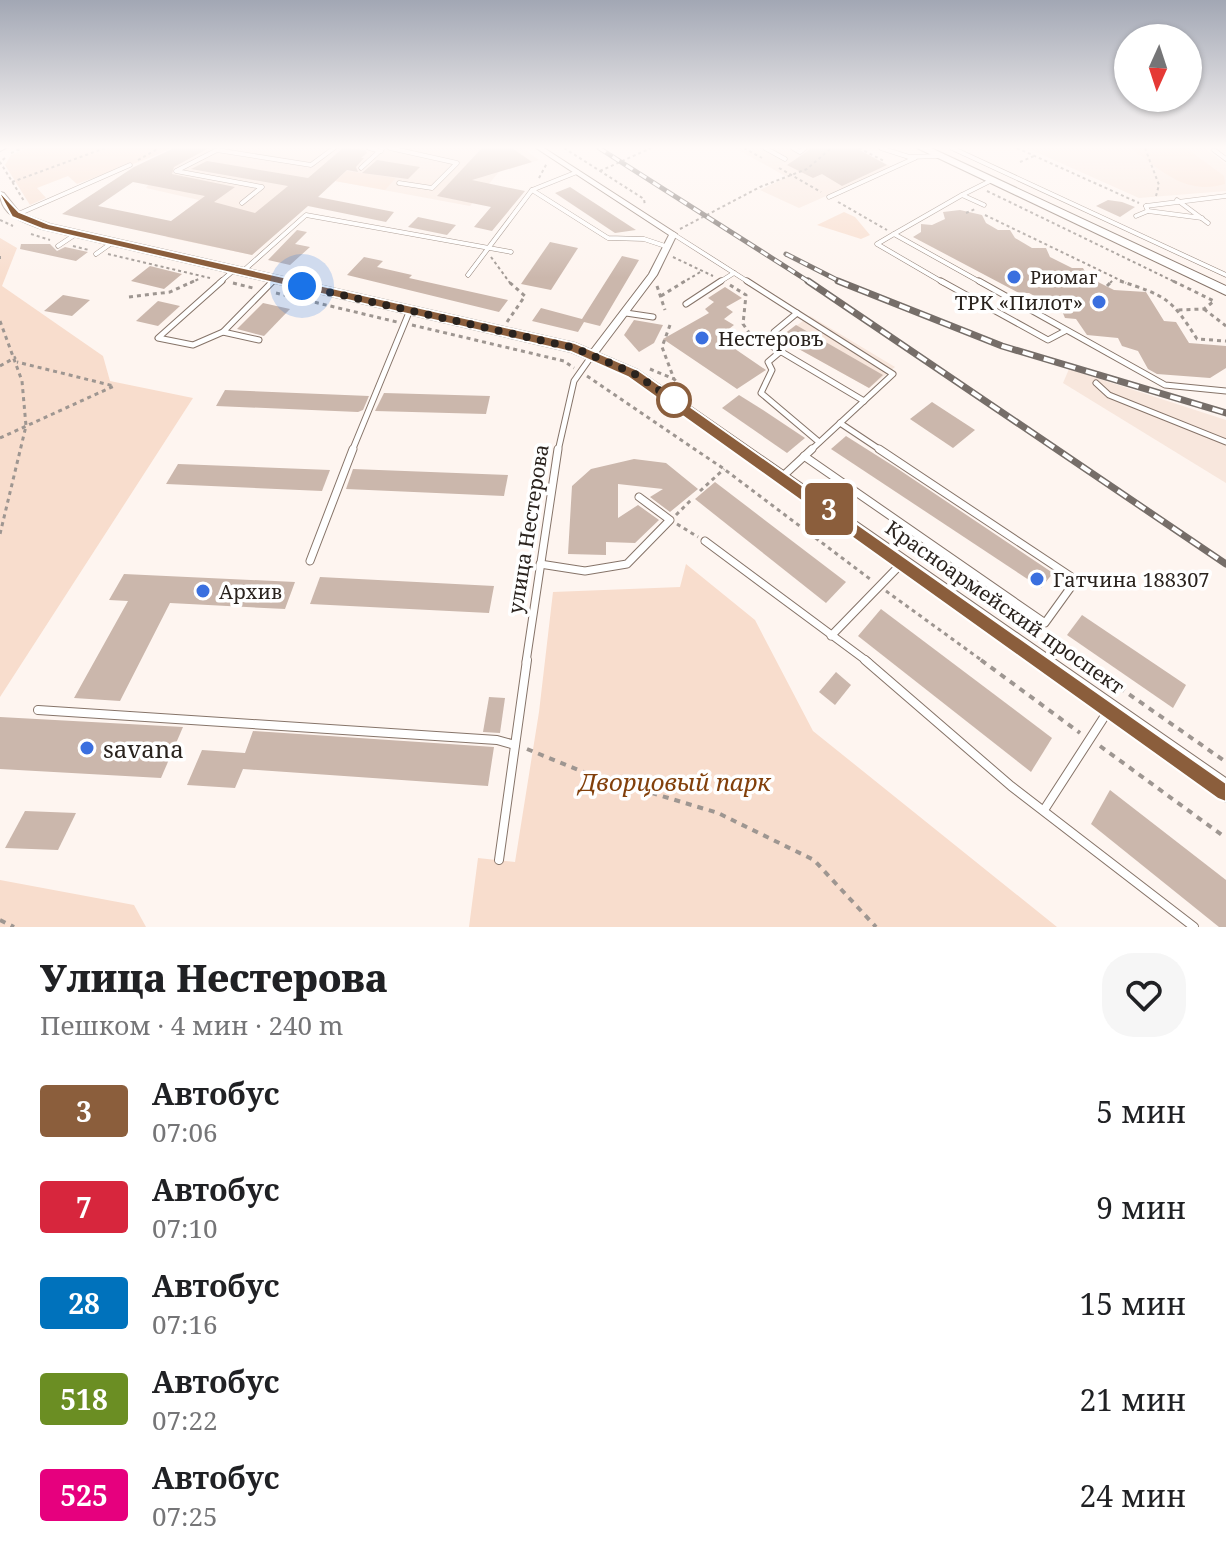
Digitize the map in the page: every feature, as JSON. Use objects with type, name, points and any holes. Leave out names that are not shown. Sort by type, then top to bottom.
[{"type":"main road","points":[[1006,191],[1226,291]]},
{"type":"main road","points":[[0,195],[17,222]]},
{"type":"main road","name":"Красноармейский проспект","points":[[17,222],[593,354],[633,373],[783,476],[1226,791]]},
{"type":"street","points":[[606,191],[673,234]]},
{"type":"street","name":"улица Нестерова","points":[[593,354],[653,275],[673,234]]},
{"type":"lane","points":[[17,222],[30,209],[70,191]]},
{"type":"lane","points":[[242,203],[257,191]]},
{"type":"lane","points":[[468,275],[531,191]]},
{"type":"lane","points":[[534,191],[608,238],[644,239],[667,250]]},
{"type":"lane","points":[[829,197],[842,191]]},
{"type":"lane","points":[[969,191],[877,244],[1025,330],[1048,340],[1065,331]]},
{"type":"lane","points":[[1046,191],[1226,275]]},
{"type":"lane","points":[[962,195],[982,204]]},
{"type":"lane","points":[[1136,216],[1159,203],[1226,196]]},
{"type":"lane","points":[[1177,200],[1208,223]]},
{"type":"lane","points":[[1147,208],[1202,218]]},
{"type":"lane","points":[[275,279],[223,332],[193,345],[158,338],[230,272],[306,215],[511,252]]},
{"type":"lane","points":[[1119,225],[1127,221]]},
{"type":"lane","points":[[60,244],[76,234]]},
{"type":"lane","points":[[673,234],[893,374],[783,476]]},
{"type":"lane","points":[[894,234],[1165,385],[1226,391]]},
{"type":"lane","points":[[97,253],[113,242]]},
{"type":"lane","points":[[686,304],[734,273]]},
{"type":"lane","points":[[310,561],[410,310]]},
{"type":"lane","points":[[626,313],[653,317]]},
{"type":"lane","points":[[797,313],[774,332],[770,345],[864,401]]},
{"type":"lane","points":[[223,332],[259,340]]},
{"type":"lane","points":[[781,351],[768,362],[772,370],[761,393],[819,442]]},
{"type":"lane","name":"улица Нестерова","points":[[499,860],[553,471],[574,381],[593,354]]},
{"type":"lane","points":[[1096,383],[1109,395],[1226,442]]},
{"type":"lane","points":[[804,456],[1045,623],[1076,580],[840,423]]},
{"type":"lane","points":[[540,564],[585,571],[627,564],[670,520],[639,497]]},
{"type":"lane","points":[[705,541],[879,671],[1044,810],[1194,927]]},
{"type":"lane","points":[[831,636],[904,562]]},
{"type":"lane","points":[[1044,810],[1110,708]]},
{"type":"lane","points":[[38,710],[497,740],[515,745]]},
{"type":"path","points":[[18,191],[30,209]]},
{"type":"path","points":[[632,191],[644,199],[647,218]]},
{"type":"path","points":[[673,234],[692,221],[756,191]]},
{"type":"path","points":[[819,191],[894,234]]},
{"type":"path","points":[[988,191],[1214,301],[1204,309],[1178,310]]},
{"type":"path","points":[[1111,191],[1147,208]]},
{"type":"path","points":[[1157,191],[1159,203]]},
{"type":"path","points":[[966,213],[982,204]]},
{"type":"path","points":[[975,209],[1114,279],[1159,294],[1178,310],[1197,339],[1226,341]]},
{"type":"path","points":[[0,220],[17,222]]},
{"type":"path","points":[[30,233],[60,244],[204,276],[230,272]]},
{"type":"path","points":[[487,250],[513,288],[525,296],[506,324]]},
{"type":"path","points":[[667,250],[746,295],[741,314],[743,332],[772,359]]},
{"type":"path","points":[[1111,261],[1114,253]]},
{"type":"path","points":[[0,256],[0,262]]},
{"type":"path","points":[[661,296],[702,271]]},
{"type":"path","points":[[129,297],[170,292],[204,276],[230,272],[265,290],[564,361],[724,469],[1226,838]]},
{"type":"path","points":[[653,275],[665,310]]},
{"type":"path","points":[[1107,286],[1114,279]]},
{"type":"path","points":[[1204,309],[1226,326]]},
{"type":"path","points":[[0,321],[16,360],[26,426],[0,534]]},
{"type":"path","points":[[670,325],[662,347],[674,379],[698,405]]},
{"type":"path","points":[[0,336],[8,336]]},
{"type":"path","points":[[1213,340],[1217,346]]},
{"type":"path","points":[[0,366],[16,360],[114,386],[0,438]]},
{"type":"path","points":[[700,491],[724,469]]},
{"type":"path","points":[[693,498],[670,520],[705,541]]},
{"type":"path","points":[[1045,623],[1053,642],[1226,762]]},
{"type":"path","points":[[515,745],[586,773],[718,813],[814,860],[876,927]]},
{"type":"path","points":[[0,920],[14,927]]},
{"type":"shaded area","points":[[160,191],[323,191],[252,255],[166,237],[183,224],[181,214],[199,200]]},
{"type":"shaded area","points":[[390,191],[483,191],[470,206]]},
{"type":"shaded area","points":[[763,191],[837,191],[799,208]]},
{"type":"shaded area","points":[[1124,191],[1223,191],[1139,198]]},
{"type":"shaded area","points":[[810,316],[895,367],[869,388],[779,338]]},
{"type":"shaded area","points":[[1069,369],[1226,420],[1226,483],[1063,383]]},
{"type":"green space","points":[[21,191],[40,191],[46,198],[30,205]]},
{"type":"green space","points":[[844,212],[855,217],[870,235],[861,239],[817,225]]},
{"type":"green space","points":[[0,238],[17,248],[2,286],[103,356],[110,381],[193,398],[0,697]]},
{"type":"green space","name":"Дворцовый парк","points":[[686,564],[755,620],[813,731],[1057,927],[469,927],[478,858],[515,862],[539,712],[553,592],[680,587]]},
{"type":"green space","points":[[0,880],[134,905],[146,927],[0,927]]},
{"type":"building","points":[[97,191],[119,191],[98,206],[171,221],[205,196],[181,191],[229,191],[214,202],[255,213],[282,191],[324,191],[318,197],[394,212],[386,222],[308,206],[252,255],[62,214]]},
{"type":"building","points":[[441,191],[525,191],[492,231],[474,227],[491,207],[437,196]]},
{"type":"building","points":[[577,191],[636,230],[615,233],[555,193]]},
{"type":"building","points":[[1108,200],[1135,207],[1120,217],[1096,206]]},
{"type":"building","name":"ТРК «Пилот»","points":[[960,210],[982,215],[986,223],[998,230],[1010,230],[1015,238],[1032,248],[1046,248],[1050,257],[1072,268],[1083,268],[1088,277],[1114,290],[1146,292],[1164,321],[1176,322],[1189,343],[1226,346],[1226,368],[1210,378],[1157,374],[1148,369],[1138,351],[1122,346],[1118,338],[1087,335],[1076,319],[1065,318],[1062,311],[1029,293],[1019,293],[913,237],[921,232],[921,224],[932,225],[945,219],[943,212]]},
{"type":"building","points":[[418,217],[456,225],[447,235],[408,227]]},
{"type":"building","points":[[297,230],[307,232],[295,244],[310,247],[290,265],[268,260]]},
{"type":"building","points":[[550,242],[578,248],[551,290],[521,284]]},
{"type":"building","points":[[21,244],[50,244],[57,251],[65,247],[88,252],[76,261],[20,249]]},
{"type":"building","points":[[622,256],[639,260],[600,326],[584,322],[578,332],[532,321],[541,308],[582,319]]},
{"type":"building","points":[[364,257],[383,261],[377,267],[412,275],[409,278],[508,300],[499,312],[347,275]]},
{"type":"building","points":[[150,266],[182,274],[164,289],[131,281]]},
{"type":"building","name":"Нестеровъ","points":[[725,287],[742,298],[726,307],[733,312],[724,319],[734,325],[725,332],[731,336],[722,340],[766,370],[737,389],[663,339],[709,313],[705,309],[714,302],[708,298]]},
{"type":"building","points":[[63,295],[90,300],[72,316],[44,311]]},
{"type":"building","points":[[158,301],[180,306],[158,326],[136,321]]},
{"type":"building","points":[[263,303],[290,309],[264,336],[237,329]]},
{"type":"building","points":[[634,320],[663,325],[654,343],[639,352],[624,335]]},
{"type":"building","points":[[796,325],[883,375],[869,388],[779,338]]},
{"type":"building","points":[[225,390],[369,396],[363,410],[358,412],[216,406]]},
{"type":"building","points":[[384,393],[490,396],[486,414],[375,411]]},
{"type":"building","points":[[739,395],[805,438],[787,453],[722,408]]},
{"type":"building","points":[[932,402],[975,430],[953,448],[910,419]]},
{"type":"building","points":[[846,436],[1053,573],[1041,588],[831,449]]},
{"type":"building","points":[[634,459],[666,463],[698,489],[670,512],[650,497],[663,489],[618,484],[618,518],[638,505],[659,520],[635,543],[606,542],[606,555],[568,554],[572,486],[591,469]]},
{"type":"building","points":[[178,464],[330,470],[322,491],[166,484]]},
{"type":"building","points":[[353,469],[508,475],[504,496],[346,489]]},
{"type":"building","points":[[715,482],[846,582],[826,603],[695,499]]},
{"type":"building","points":[[124,574],[295,582],[285,609],[170,603],[120,701],[74,698],[128,601],[109,600]]},
{"type":"building","points":[[320,577],[494,586],[489,613],[310,604]]},
{"type":"building","points":[[881,609],[1052,738],[1031,772],[858,636]]},
{"type":"building","points":[[1082,615],[1186,685],[1173,708],[1067,635]]},
{"type":"building","points":[[836,672],[851,685],[835,705],[819,692]]},
{"type":"building","points":[[489,697],[505,698],[500,733],[483,732]]},
{"type":"building","name":"savana","points":[[0,717],[183,727],[161,778],[0,769]]},
{"type":"building","points":[[253,731],[494,747],[488,786],[243,769],[235,788],[187,785],[202,750],[245,753]]},
{"type":"building","points":[[1110,790],[1226,880],[1226,927],[1219,927],[1091,824]]},
{"type":"building","points":[[25,811],[76,813],[58,850],[5,848]]},
{"type":"railway","points":[[667,191],[810,283]]},
{"type":"railway","points":[[786,254],[843,283]]},
{"type":"railway","points":[[838,281],[843,283]]},
{"type":"railway","points":[[810,283],[1226,564]]},
{"type":"railway","points":[[843,283],[1002,346],[1226,413]]},
{"type":"bus line","name":"3","points":[[0,195],[16,215],[46,227],[575,348],[633,373],[1226,791]]},
{"type":"place","name":"Риомаг","points":[[1014,277]]},
{"type":"place","name":"ТРК «Пилот»","points":[[1099,302]]},
{"type":"place","name":"Нестеровъ","points":[[702,338]]},
{"type":"place","name":"Гатчина 188307","points":[[1037,579]]},
{"type":"place","name":"Архив","points":[[203,591]]},
{"type":"place","name":"savana","points":[[87,748]]},
{"type":"route","points":[[302,286],[575,348],[633,373],[674,400]]}]
